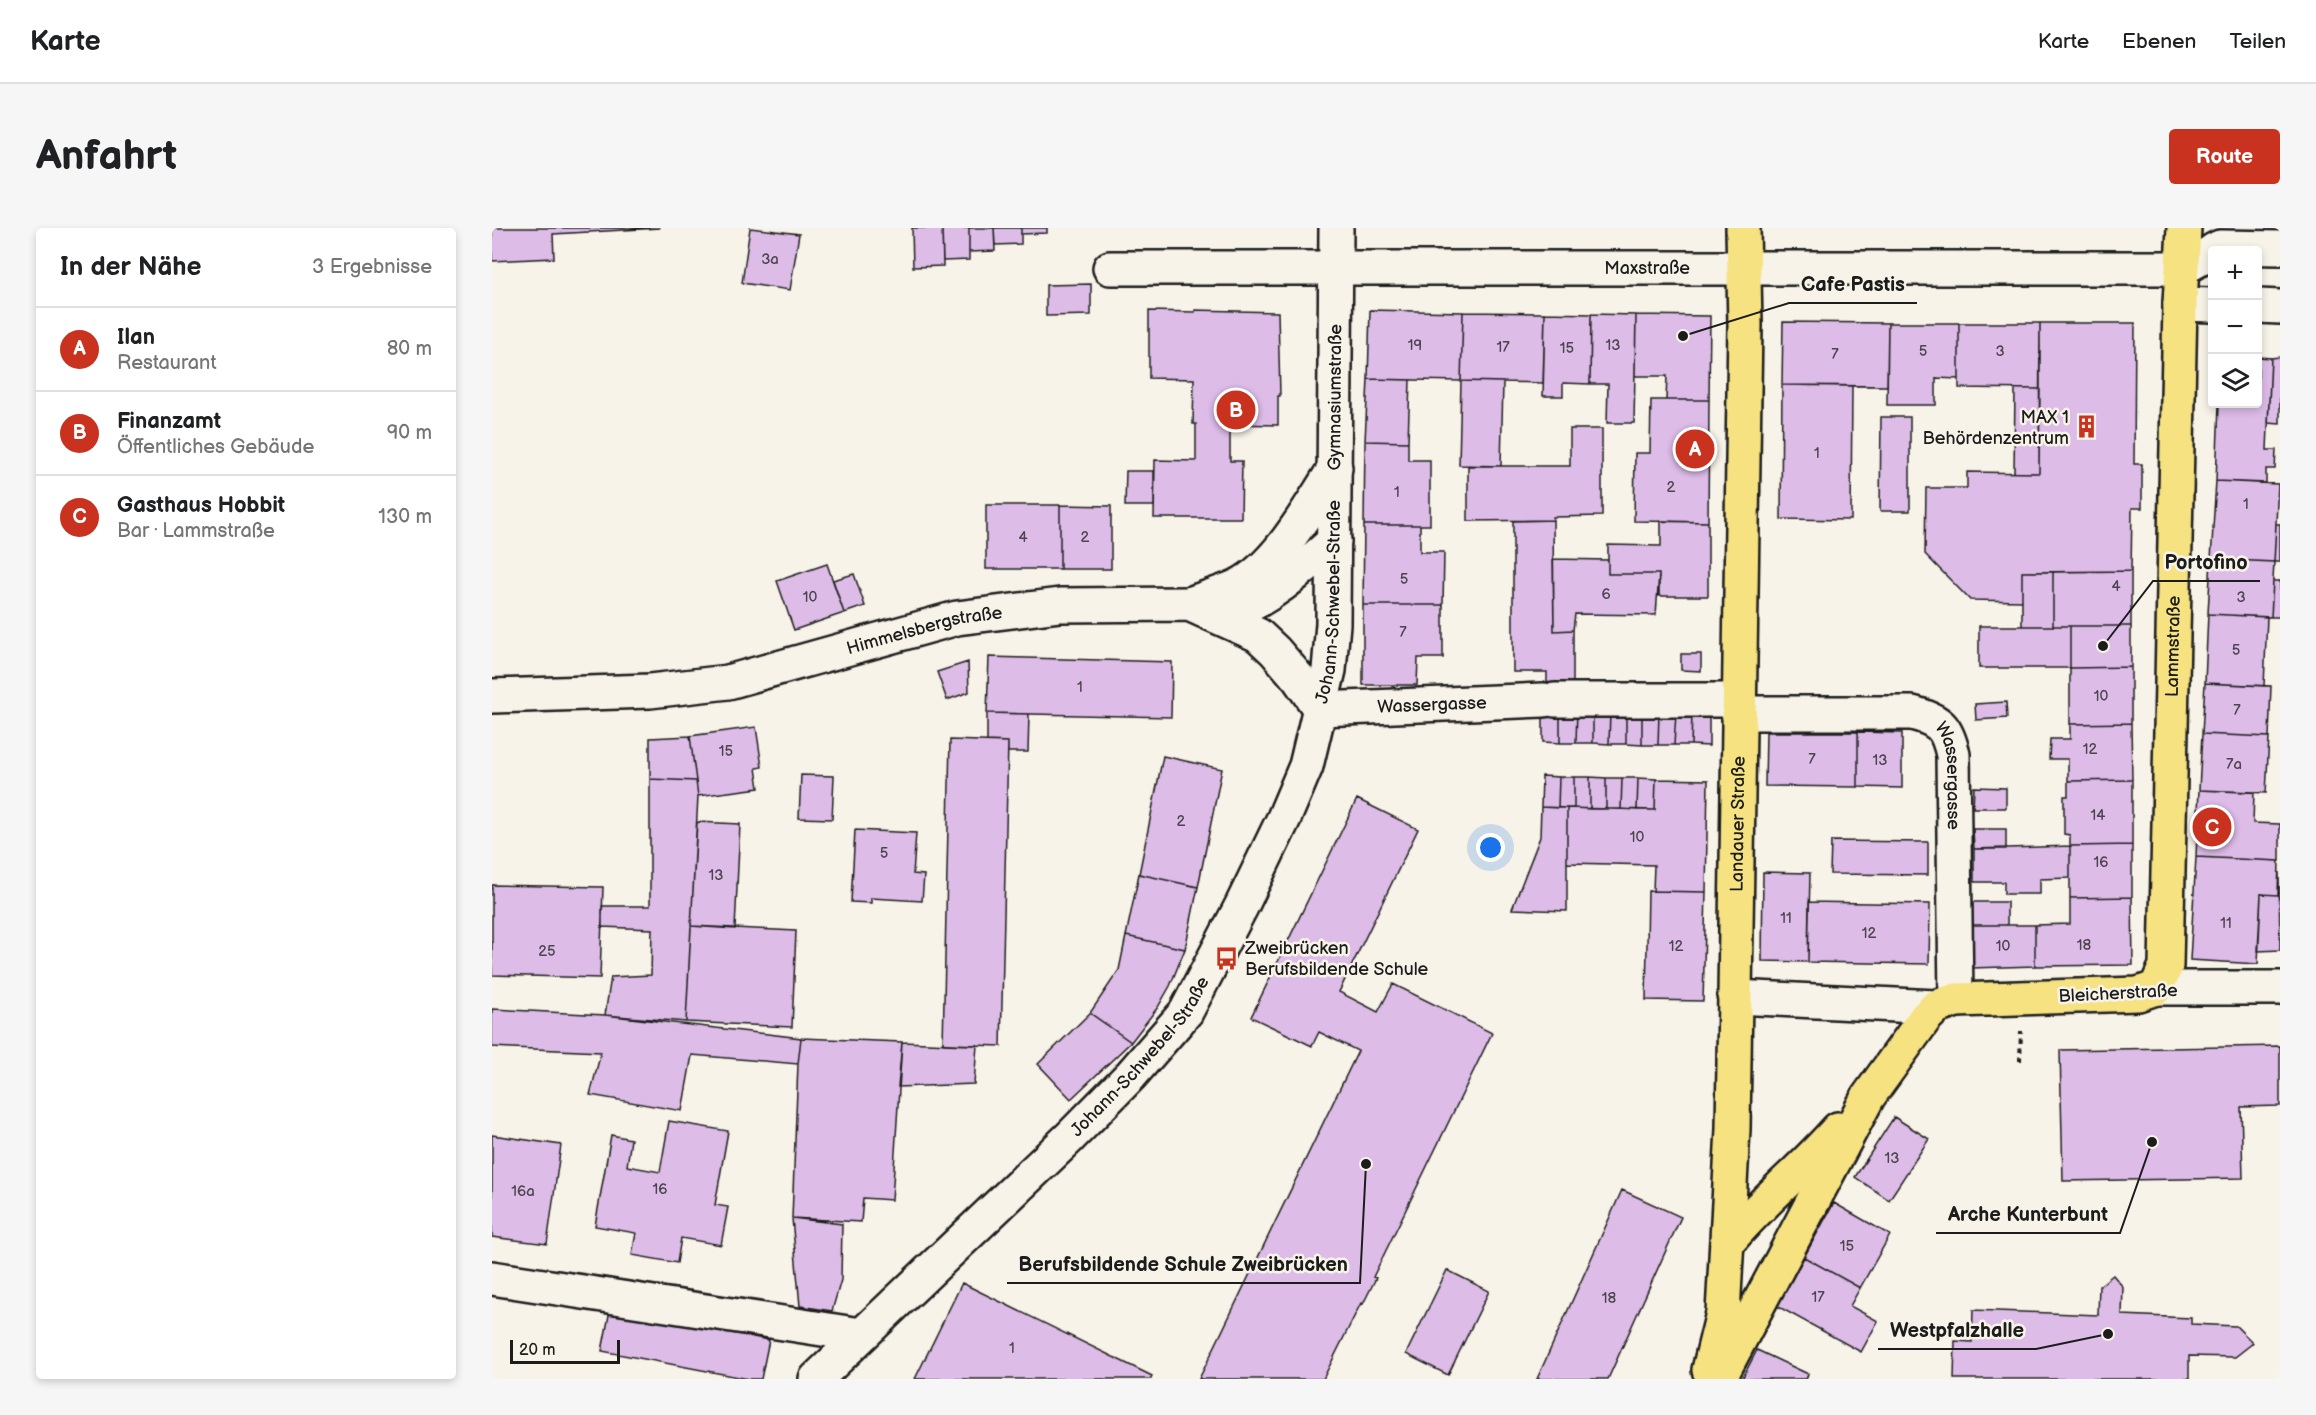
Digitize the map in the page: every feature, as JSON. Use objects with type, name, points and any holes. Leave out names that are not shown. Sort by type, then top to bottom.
[{"type":"main road","name":"Landauer Straße","points":[[1706,1379],[1723,1313],[1733,1129],[1743,228]]},
{"type":"main road","name":"Lammstraße","points":[[2156,988],[2166,966],[2168,951],[2180,304],[2184,228]]},
{"type":"main road","name":"Bleicherstraße","points":[[1946,1003],[2138,994],[2156,988]]},
{"type":"main road","points":[[1728,1242],[1751,1215],[1818,1152],[1868,1096],[1915,1029],[1946,1003]]},
{"type":"main road","points":[[1719,1379],[1868,1096]]},
{"type":"street","name":"Gymnasiumstraße","points":[[1189,604],[1238,586],[1263,568],[1293,531],[1335,468],[1336,228]]},
{"type":"street","points":[[2262,248],[2280,248]]},
{"type":"street","points":[[2183,268],[2208,254]]},
{"type":"street","name":"Maxstraße","points":[[1110,268],[2183,268]]},
{"type":"street","points":[[2180,304],[2208,305]]},
{"type":"street","points":[[2262,306],[2280,307]]},
{"type":"street","name":"Johann-Schwebel-Straße","points":[[816,1379],[1069,1138],[1131,1075],[1186,1012],[1284,818],[1306,766],[1329,670],[1333,624],[1335,468]]},
{"type":"street","points":[[1224,618],[1254,605],[1291,580],[1334,541]]},
{"type":"street","name":"Himmelsbergstraße","points":[[492,696],[650,691],[728,682],[957,618],[1060,605],[1189,604],[1258,635],[1299,679],[1320,709]]},
{"type":"street","name":"Wassergasse","points":[[1320,709],[1550,700],[1912,713],[1932,718],[1948,734],[1953,755],[1946,1003]]},
{"type":"street","name":"Bleicherstraße","points":[[2156,988],[2280,988]]},
{"type":"street","name":"Bleicherstraße","points":[[1735,997],[1946,1003]]},
{"type":"street","points":[[492,1278],[861,1335]]},
{"type":"building","points":[[492,228],[660,228],[553,234],[554,258],[492,261]]},
{"type":"building","points":[[750,228],[799,234],[790,290],[742,283]]},
{"type":"building","points":[[912,228],[942,228],[943,266],[913,267]]},
{"type":"building","points":[[942,228],[969,228],[969,260],[943,261]]},
{"type":"building","points":[[969,228],[994,228],[995,251],[969,252]]},
{"type":"building","points":[[994,228],[1021,228],[1021,244],[995,245]]},
{"type":"building","points":[[1021,228],[1047,228],[1047,233],[1021,234]]},
{"type":"building","points":[[1091,284],[1091,315],[1046,316],[1046,285]]},
{"type":"building","points":[[1195,310],[1278,312],[1280,396],[1278,396],[1278,425],[1230,424],[1230,461],[1242,461],[1241,518],[1154,518],[1155,460],[1196,461],[1196,424],[1193,424],[1194,379],[1149,378],[1149,311],[1195,312]]},
{"type":"building","points":[[1370,310],[1463,312],[1461,381],[1368,379]]},
{"type":"building","points":[[1463,312],[1545,313],[1543,383],[1461,381]]},
{"type":"building","points":[[1545,313],[1591,314],[1590,384],[1563,383],[1563,396],[1543,396]]},
{"type":"building","points":[[1591,314],[1636,315],[1634,423],[1607,423],[1608,384],[1590,384]]},
{"type":"building","points":[[1636,315],[1710,316],[1709,400],[1666,400],[1667,376],[1635,376]]},
{"type":"building","points":[[1783,322],[1888,323],[1887,386],[1782,385]]},
{"type":"building","points":[[1888,323],[1959,323],[1959,379],[1936,378],[1936,405],[1887,405]]},
{"type":"building","points":[[1959,323],[2040,323],[2040,389],[1959,388]]},
{"type":"building","name":"MAX 1 Behördenzentrum","points":[[2040,323],[2135,323],[2134,464],[2142,464],[2142,508],[2132,508],[2131,571],[2022,572],[2022,601],[1970,600],[1925,554],[1926,488],[1967,488],[1967,472],[2039,473]]},
{"type":"building","points":[[2262,357],[2271,358],[2267,450],[2276,450],[2275,469],[2266,469],[2266,483],[2216,481],[2219,408],[2262,408]]},
{"type":"building","points":[[2280,357],[2280,424],[2268,423],[2271,358]]},
{"type":"building","points":[[1368,379],[1410,380],[1408,442],[1365,441]]},
{"type":"building","points":[[1461,381],[1503,382],[1501,466],[1459,465]]},
{"type":"building","points":[[1782,385],[1852,386],[1851,520],[1781,519]]},
{"type":"building","points":[[2015,389],[2040,389],[2039,473],[2014,473]]},
{"type":"building","points":[[1651,400],[1709,400],[1708,522],[1634,521],[1635,453],[1650,453]]},
{"type":"building","points":[[1881,417],[1910,417],[1910,511],[1880,511]]},
{"type":"building","points":[[1570,429],[1602,429],[1602,516],[1553,517],[1553,520],[1468,521],[1468,466],[1570,466]]},
{"type":"building","points":[[1365,441],[1408,442],[1408,460],[1430,460],[1430,525],[1364,525]]},
{"type":"building","points":[[1126,471],[1154,471],[1154,506],[1125,506]]},
{"type":"building","points":[[2216,481],[2278,484],[2274,562],[2211,559]]},
{"type":"building","points":[[986,505],[1060,505],[1060,569],[986,569]]},
{"type":"building","points":[[1060,505],[1111,506],[1111,569],[1060,569]]},
{"type":"building","points":[[1553,520],[1554,631],[1573,630],[1573,685],[1547,685],[1547,672],[1513,672],[1513,521]]},
{"type":"building","points":[[1661,521],[1708,522],[1708,596],[1659,596],[1659,574],[1608,574],[1608,545],[1661,546]]},
{"type":"building","points":[[2276,524],[2280,524],[2280,562],[2274,562]]},
{"type":"building","points":[[1364,525],[1420,525],[1420,552],[1444,552],[1443,605],[1363,605]]},
{"type":"building","points":[[1553,559],[1608,560],[1608,574],[1659,574],[1656,615],[1575,614],[1573,630],[1554,631]]},
{"type":"building","points":[[2211,559],[2274,562],[2271,617],[2208,614]]},
{"type":"building","points":[[827,564],[844,613],[794,630],[777,581]]},
{"type":"building","points":[[2131,571],[2131,626],[2053,626],[2053,572]]},
{"type":"building","points":[[2022,572],[2053,572],[2053,626],[2022,626]]},
{"type":"building","points":[[854,574],[865,606],[844,613],[833,580]]},
{"type":"building","points":[[2273,581],[2280,581],[2280,617],[2271,617]]},
{"type":"building","points":[[1363,605],[1443,605],[1443,658],[1418,658],[1417,685],[1363,685]]},
{"type":"building","points":[[2208,614],[2267,617],[2264,686],[2205,683]]},
{"type":"building","points":[[1979,626],[2070,626],[2070,668],[1979,668]]},
{"type":"building","points":[[2070,626],[2131,626],[2131,667],[2070,668]]},
{"type":"building","points":[[1681,654],[1701,654],[1701,671],[1681,670]]},
{"type":"building","points":[[989,657],[1172,662],[1171,717],[987,713]]},
{"type":"building","points":[[968,662],[969,692],[947,700],[937,672]]},
{"type":"building","points":[[2131,667],[2131,723],[2070,724],[2070,668]]},
{"type":"building","points":[[2205,683],[2271,686],[2269,737],[2202,734]]},
{"type":"building","points":[[2006,702],[2007,718],[1976,720],[1975,704]]},
{"type":"building","points":[[1543,709],[1560,710],[1560,743],[1543,742]]},
{"type":"building","points":[[1560,710],[1577,710],[1576,743],[1560,743]]},
{"type":"building","points":[[1577,710],[1593,711],[1593,743],[1576,743]]},
{"type":"building","points":[[1593,711],[1610,711],[1609,744],[1593,743]]},
{"type":"building","points":[[1610,711],[1626,711],[1626,744],[1609,744]]},
{"type":"building","points":[[1626,711],[1642,712],[1642,745],[1626,744]]},
{"type":"building","points":[[1642,712],[1659,713],[1658,745],[1642,745]]},
{"type":"building","points":[[987,713],[1029,714],[1028,752],[1008,752],[1008,742],[987,741]]},
{"type":"building","points":[[1659,713],[1676,713],[1674,745],[1658,745]]},
{"type":"building","points":[[1676,713],[1692,713],[1691,745],[1674,745]]},
{"type":"building","points":[[1692,713],[1709,713],[1709,746],[1691,745]]},
{"type":"building","points":[[2131,723],[2132,780],[2068,781],[2068,759],[2049,759],[2050,739],[2070,739],[2070,724]]},
{"type":"building","points":[[756,727],[762,767],[756,768],[759,788],[698,796],[690,736]]},
{"type":"building","points":[[1766,732],[1858,732],[1858,787],[1765,786]]},
{"type":"building","points":[[1858,732],[1902,733],[1902,788],[1858,787]]},
{"type":"building","points":[[2202,734],[2269,737],[2266,793],[2199,790]]},
{"type":"building","points":[[690,736],[696,781],[650,779],[650,738]]},
{"type":"building","points":[[950,740],[1008,742],[1001,1046],[943,1044]]},
{"type":"building","points":[[1163,756],[1222,769],[1198,887],[1139,874]]},
{"type":"building","points":[[801,775],[834,776],[832,819],[799,818]]},
{"type":"building","points":[[1542,776],[1559,777],[1558,808],[1541,807]]},
{"type":"building","points":[[1559,777],[1574,777],[1574,808],[1558,808]]},
{"type":"building","points":[[1574,777],[1590,777],[1590,809],[1574,808]]},
{"type":"building","points":[[1590,777],[1606,778],[1606,809],[1590,809]]},
{"type":"building","points":[[1606,778],[1622,778],[1621,809],[1606,809]]},
{"type":"building","points":[[1622,778],[1638,778],[1637,810],[1621,809]]},
{"type":"building","points":[[1638,778],[1656,779],[1655,810],[1637,810]]},
{"type":"building","points":[[650,779],[696,781],[698,796],[686,1022],[605,1015],[611,977],[651,975],[652,929],[602,927],[602,906],[650,906]]},
{"type":"building","points":[[1656,779],[1708,780],[1706,892],[1653,891],[1654,865],[1567,863],[1567,808],[1655,810]]},
{"type":"building","points":[[2132,780],[2132,845],[2070,846],[2070,835],[2064,834],[2064,796],[2068,796],[2068,781]]},
{"type":"building","points":[[1974,787],[2006,788],[2006,808],[1973,808]]},
{"type":"building","points":[[2199,790],[2254,792],[2253,823],[2280,824],[2280,861],[2196,857]]},
{"type":"building","points":[[1357,799],[1418,829],[1339,992],[1378,1012],[1393,984],[1492,1033],[1373,1277],[1376,1278],[1323,1379],[1199,1379],[1358,1051],[1319,1032],[1312,1046],[1251,1017]]},
{"type":"building","points":[[1541,807],[1567,808],[1567,911],[1512,909],[1540,837]]},
{"type":"building","points":[[697,822],[740,824],[735,929],[691,926]]},
{"type":"building","points":[[1973,829],[2006,829],[2006,849],[1974,849]]},
{"type":"building","points":[[855,830],[916,833],[913,874],[924,875],[922,901],[871,898],[871,903],[851,902]]},
{"type":"building","points":[[1831,841],[1928,842],[1928,875],[1830,874]]},
{"type":"building","points":[[2132,845],[2132,897],[2070,898],[2070,846]]},
{"type":"building","points":[[2070,846],[2070,878],[2040,879],[2040,894],[2004,894],[2004,882],[1974,882],[1974,849]]},
{"type":"building","points":[[2196,857],[2279,861],[2278,895],[2261,894],[2258,964],[2190,960]]},
{"type":"building","points":[[1763,872],[1810,873],[1808,962],[1762,961]]},
{"type":"building","points":[[2279,872],[2280,950],[2258,951],[2261,894],[2278,895]]},
{"type":"building","points":[[1139,874],[1198,887],[1185,949],[1126,936]]},
{"type":"building","points":[[492,885],[603,887],[600,978],[492,975]]},
{"type":"building","points":[[1648,891],[1706,892],[1703,1001],[1646,1000]]},
{"type":"building","points":[[2132,897],[2133,965],[2035,966],[2035,925],[2070,924],[2070,898]]},
{"type":"building","points":[[1809,902],[1930,904],[1929,964],[1808,962]]},
{"type":"building","points":[[1970,902],[2007,902],[2007,925],[1970,925]]},
{"type":"building","points":[[1970,925],[2035,925],[2035,966],[1971,968]]},
{"type":"building","points":[[691,926],[796,931],[792,1027],[686,1022]]},
{"type":"building","points":[[1126,936],[1185,949],[1170,986],[1158,1007],[1131,1042],[1090,1013],[1119,970]]},
{"type":"building","points":[[492,1009],[605,1015],[801,1038],[798,1064],[692,1055],[682,1111],[590,1095],[601,1052],[492,1047]]},
{"type":"building","points":[[1090,1013],[1131,1042],[1071,1099],[1038,1064]]},
{"type":"building","points":[[801,1038],[902,1042],[892,1200],[863,1198],[861,1222],[792,1218]]},
{"type":"building","points":[[902,1042],[977,1045],[974,1084],[898,1087]]},
{"type":"building","points":[[2280,1046],[2280,1106],[2241,1107],[2243,1178],[2063,1181],[2060,1050]]},
{"type":"building","points":[[1894,1117],[1929,1139],[1889,1200],[1855,1177]]},
{"type":"building","points":[[669,1121],[728,1131],[715,1205],[728,1207],[721,1245],[681,1238],[677,1263],[632,1255],[636,1233],[595,1226],[611,1135],[631,1139],[627,1166],[660,1172]]},
{"type":"building","points":[[492,1135],[561,1145],[547,1244],[492,1237]]},
{"type":"building","points":[[1622,1190],[1681,1217],[1608,1379],[1537,1379]]},
{"type":"building","points":[[1834,1203],[1890,1235],[1860,1288],[1804,1257]]},
{"type":"building","points":[[792,1218],[842,1224],[841,1280],[832,1311],[800,1306]]},
{"type":"building","points":[[1804,1257],[1860,1288],[1850,1306],[1878,1321],[1861,1352],[1777,1306]]},
{"type":"building","points":[[1447,1270],[1489,1291],[1448,1375],[1406,1354]]},
{"type":"building","points":[[2113,1275],[2123,1287],[2122,1315],[2191,1318],[2191,1324],[2236,1326],[2253,1343],[2235,1357],[2189,1356],[2189,1379],[1954,1379],[1955,1341],[1972,1342],[1973,1310],[2098,1315],[2099,1286]]},
{"type":"building","points":[[962,1283],[1152,1376],[1151,1379],[915,1379]]},
{"type":"building","points":[[610,1310],[769,1340],[761,1379],[749,1379],[602,1351]]},
{"type":"building","points":[[1757,1350],[1808,1374],[1806,1379],[1742,1379]]},
{"type":"place","name":"Cafe Pastis","points":[[1683,336]]},
{"type":"place","name":"Finanzamt","points":[[1236,410]]},
{"type":"place","name":"MAX 1 Behördenzentrum","points":[[2087,427]]},
{"type":"place","name":"Ilan","points":[[1695,449]]},
{"type":"place","name":"Portofino","points":[[2103,646]]},
{"type":"place","name":"Gasthaus Hobbit","points":[[2212,827]]},
{"type":"place","name":"Zweibrücken Berufsbildende Schule","points":[[1227,958]]},
{"type":"place","name":"Arche Kunterbunt","points":[[2152,1142]]},
{"type":"place","name":"Berufsbildende Schule Zweibrücken","points":[[1366,1164]]},
{"type":"place","name":"Westpfalzhalle","points":[[2108,1334]]}]
